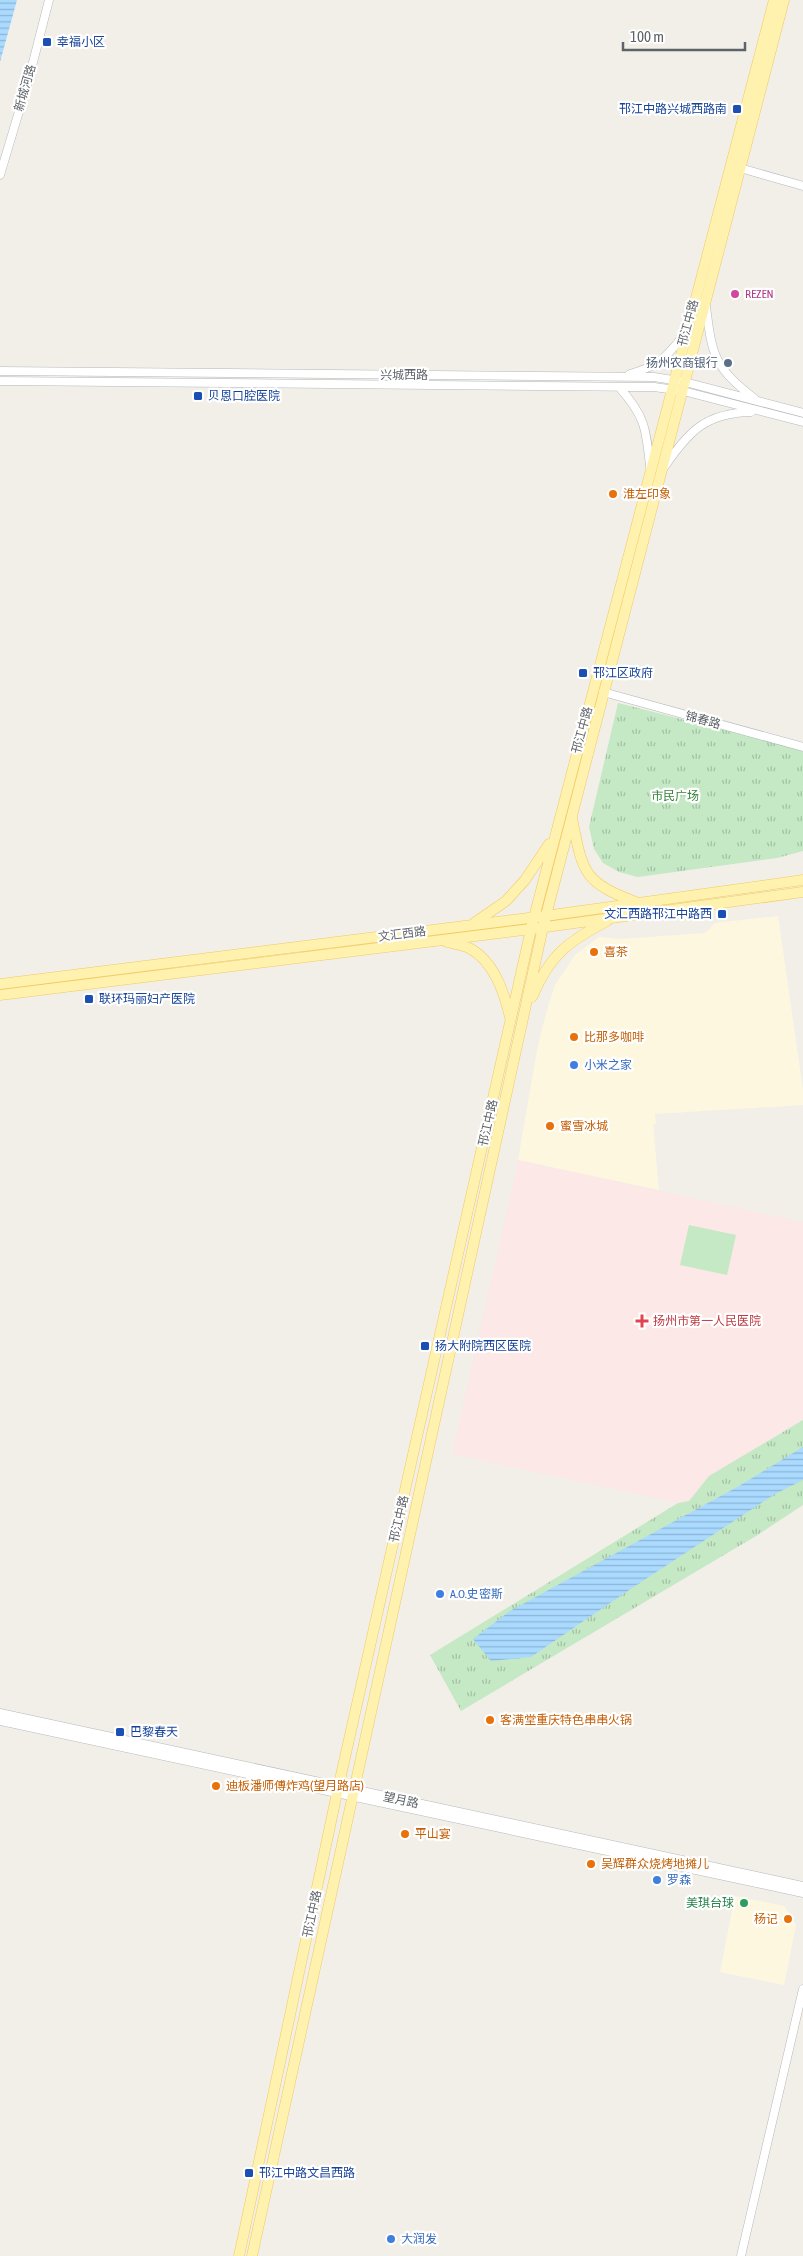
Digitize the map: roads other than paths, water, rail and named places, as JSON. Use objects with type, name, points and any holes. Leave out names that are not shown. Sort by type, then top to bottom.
[{"type":"main road","name":"邗江中路","points":[[239,2256],[338,1790],[531,929],[685,334],[774,0]]},
{"type":"main road","name":"邗江中路","points":[[252,2256],[543,927],[784,0]]},
{"type":"main road","points":[[572,815],[579,853],[589,878],[607,891],[639,903]]},
{"type":"main road","points":[[470,925],[506,901],[525,880],[554,838]]},
{"type":"main road","name":"文汇西路","points":[[0,984],[546,916],[803,880]]},
{"type":"main road","name":"文汇西路","points":[[0,995],[531,929],[803,892]]},
{"type":"main road","points":[[523,1019],[542,975],[558,953],[580,935],[613,918]]},
{"type":"main road","points":[[441,940],[470,949],[489,966],[504,990],[511,1020]]},
{"type":"street","name":"新城河路","points":[[0,175],[49,0]]},
{"type":"street","points":[[740,168],[803,186]]},
{"type":"street","points":[[706,299],[710,335],[716,360],[732,381],[759,402]]},
{"type":"street","points":[[621,377],[649,368],[663,361],[685,334]]},
{"type":"street","name":"兴城西路","points":[[0,371],[654,377],[672,385]]},
{"type":"street","name":"兴城西路","points":[[0,381],[619,387],[672,385],[759,402],[803,413]]},
{"type":"street","points":[[619,387],[635,405],[644,424],[651,469]]},
{"type":"street","name":"兴城西路","points":[[684,387],[762,412],[803,422]]},
{"type":"street","points":[[662,470],[684,439],[706,422],[730,413],[762,412]]},
{"type":"street","name":"锦春路","points":[[603,692],[803,747]]},
{"type":"street","name":"望月路","points":[[0,1713],[338,1790]]},
{"type":"street","name":"望月路","points":[[0,1721],[338,1790],[803,1893]]},
{"type":"street","name":"望月路","points":[[352,1793],[803,1886]]},
{"type":"street","points":[[741,2256],[803,1989]]},
{"type":"water","points":[[0,0],[17,0],[0,62]]},
{"type":"water","points":[[803,1447],[803,1480],[775,1494],[531,1657],[491,1661],[473,1639],[510,1611],[739,1486]]},
{"type":"place","name":"幸福小区","points":[[47,42]]},
{"type":"place","name":"邗江中路兴城西路南","points":[[737,109]]},
{"type":"place","name":"REZEN","points":[[735,294]]},
{"type":"place","name":"扬州农商银行","points":[[728,363]]},
{"type":"place","name":"贝恩口腔医院","points":[[198,396]]},
{"type":"place","name":"淮左印象","points":[[613,494]]},
{"type":"place","name":"邗江区政府","points":[[583,673]]},
{"type":"place","name":"文汇西路邗江中路西","points":[[722,914]]},
{"type":"place","name":"喜茶","points":[[594,952]]},
{"type":"place","name":"联环玛丽妇产医院","points":[[89,999]]},
{"type":"place","name":"比那多咖啡","points":[[574,1037]]},
{"type":"place","name":"小米之家","points":[[574,1065]]},
{"type":"place","name":"蜜雪冰城","points":[[550,1126]]},
{"type":"place","name":"扬州市第一人民医院","points":[[642,1321]]},
{"type":"place","name":"扬大附院西区医院","points":[[425,1346]]},
{"type":"place","name":"A.O.史密斯","points":[[440,1594]]},
{"type":"place","name":"客满堂重庆特色串串火锅","points":[[490,1720]]},
{"type":"place","name":"巴黎春天","points":[[120,1732]]},
{"type":"place","name":"迪板潘师傅炸鸡(望月路店)","points":[[216,1786]]},
{"type":"place","name":"平山宴","points":[[405,1834]]},
{"type":"place","name":"吴辉群众烧烤地摊儿","points":[[591,1864]]},
{"type":"place","name":"罗森","points":[[657,1880]]},
{"type":"place","name":"美琪台球","points":[[744,1903]]},
{"type":"place","name":"杨记","points":[[788,1919]]},
{"type":"place","name":"邗江中路文昌西路","points":[[249,2173]]},
{"type":"place","name":"大润发","points":[[391,2239]]},
{"type":"park label","name":"市民广场","points":[[675,796]]}]
